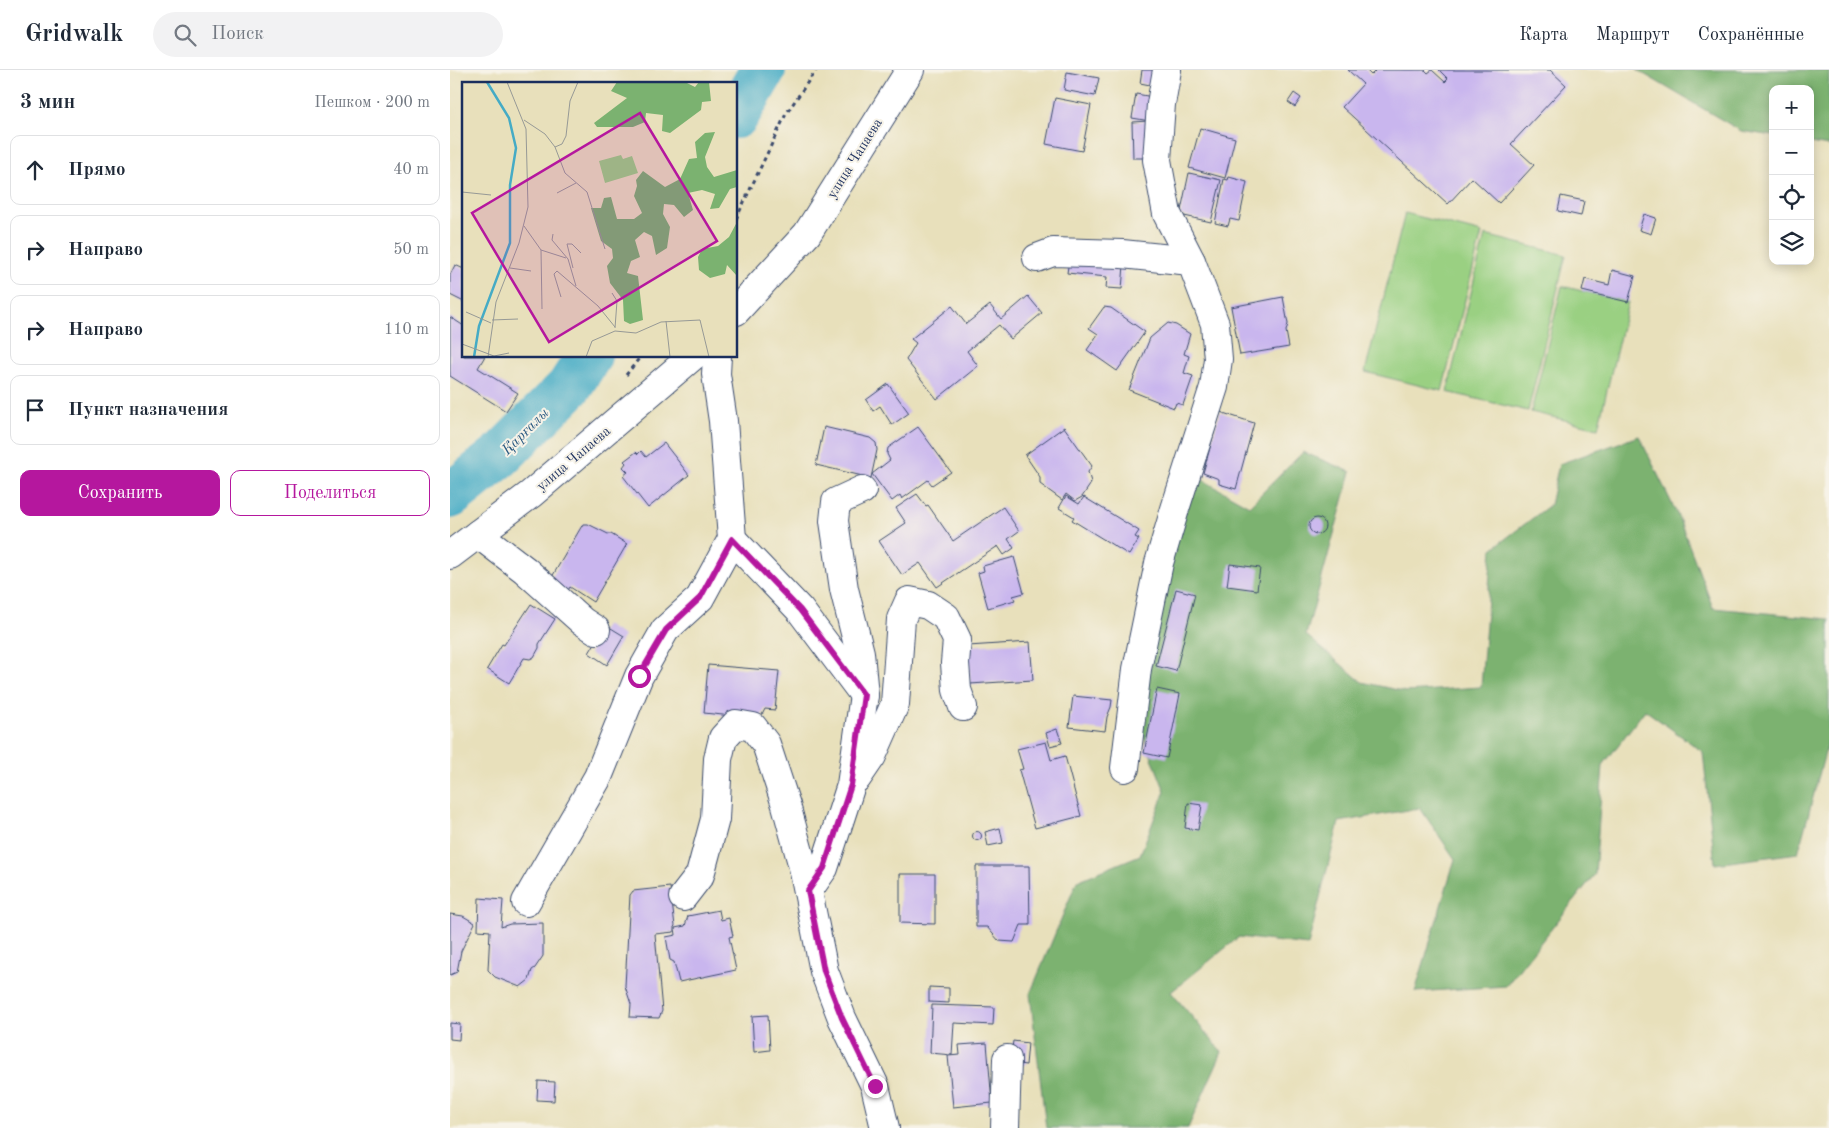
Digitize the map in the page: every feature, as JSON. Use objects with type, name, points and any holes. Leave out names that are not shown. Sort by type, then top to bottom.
[{"type":"street","name":"улица Чапаева","points":[[738,310],[807,234],[910,70]]},
{"type":"street","points":[[1125,768],[1138,669],[1160,562],[1214,387],[1218,359],[1215,324],[1191,261],[1168,214],[1157,160],[1161,104],[1167,70]]},
{"type":"street","points":[[1037,258],[1053,252],[1122,254],[1191,261]]},
{"type":"street","name":"улица Чапаева","points":[[450,555],[531,494],[691,358]]},
{"type":"street","points":[[526,902],[598,777],[639,676],[666,630],[700,598],[732,539],[724,421],[716,374],[717,358]]},
{"type":"street","points":[[808,891],[824,868],[851,785],[864,695],[860,653],[844,589],[834,521],[836,502],[862,490]]},
{"type":"street","points":[[478,534],[525,570],[582,621],[596,630]]},
{"type":"street","points":[[732,539],[800,610],[864,695]]},
{"type":"street","points":[[851,785],[872,756],[895,704],[900,618],[910,601],[928,605],[946,617],[954,632],[957,640],[955,663],[956,690],[963,707]]},
{"type":"street","points":[[683,897],[700,875],[715,819],[718,759],[723,738],[736,724],[753,727],[766,744],[786,804],[808,891],[824,971],[842,1018],[875,1086],[885,1128]]},
{"type":"street","points":[[1005,1128],[1008,1059]]},
{"type":"path","points":[[738,215],[786,114],[816,70]]},
{"type":"green space","points":[[1637,70],[1829,70],[1829,146],[1814,144],[1814,85],[1769,85],[1769,135],[1741,131]]},
{"type":"green space","points":[[1405,213],[1482,233],[1442,391],[1365,372]]},
{"type":"green space","points":[[1485,235],[1566,255],[1528,411],[1447,392]]},
{"type":"green space","points":[[1562,286],[1628,302],[1598,428],[1531,412]]},
{"type":"green space","points":[[1639,436],[1678,516],[1713,608],[1829,619],[1829,738],[1798,853],[1715,864],[1703,752],[1645,710],[1603,765],[1595,874],[1506,986],[1415,992],[1455,859],[1420,808],[1339,822],[1308,945],[1239,937],[1171,992],[1222,1052],[1188,1128],[1046,1128],[1030,994],[1077,881],[1140,855],[1165,791],[1132,707],[1187,471],[1249,506],[1303,452],[1351,472],[1306,635],[1362,682],[1406,692],[1481,687],[1492,549],[1550,505],[1559,464]]},
{"type":"building","points":[[1142,70],[1157,70],[1155,86],[1140,83]]},
{"type":"building","points":[[1348,70],[1366,70],[1371,75],[1376,70],[1425,70],[1428,73],[1432,70],[1445,82],[1448,79],[1439,70],[1550,70],[1566,85],[1511,144],[1534,165],[1499,203],[1472,178],[1448,204],[1342,107],[1363,84]]},
{"type":"building","points":[[1067,72],[1099,78],[1095,96],[1064,90]]},
{"type":"building","points":[[1294,93],[1301,98],[1295,107],[1288,102]]},
{"type":"building","points":[[1136,94],[1153,97],[1150,121],[1132,118]]},
{"type":"building","points":[[1055,98],[1091,105],[1082,151],[1046,144]]},
{"type":"building","points":[[1148,121],[1148,158],[1133,158],[1132,122]]},
{"type":"building","points":[[1200,128],[1235,138],[1225,178],[1189,168]]},
{"type":"building","points":[[1189,173],[1221,180],[1211,222],[1180,215]]},
{"type":"building","points":[[1229,177],[1247,182],[1239,221],[1230,219],[1228,226],[1215,223],[1224,179],[1228,180]]},
{"type":"building","points":[[1561,196],[1584,201],[1581,216],[1558,211]]},
{"type":"building","points":[[1644,214],[1656,218],[1651,234],[1639,230]]},
{"type":"building","points":[[1069,260],[1124,265],[1122,289],[1106,288],[1107,277],[1067,273]]},
{"type":"building","points":[[455,265],[462,268],[462,301],[450,295],[450,275]]},
{"type":"building","points":[[1612,270],[1635,276],[1628,302],[1582,291],[1585,279],[1609,285]]},
{"type":"building","points":[[1028,296],[1042,313],[1011,339],[999,325],[967,351],[978,366],[937,399],[906,360],[916,343],[911,339],[952,306],[966,324],[990,305],[1001,319]]},
{"type":"building","points":[[1283,297],[1288,324],[1286,331],[1289,347],[1240,355],[1231,307]]},
{"type":"building","points":[[1104,307],[1111,308],[1145,332],[1117,371],[1087,350],[1098,334],[1089,328]]},
{"type":"building","points":[[450,317],[462,325],[462,358],[484,358],[478,368],[518,393],[506,411],[450,376]]},
{"type":"building","points":[[1168,323],[1176,325],[1190,334],[1184,354],[1189,356],[1184,373],[1193,376],[1183,405],[1176,403],[1174,408],[1129,390],[1150,338]]},
{"type":"building","points":[[888,384],[909,413],[892,425],[880,406],[873,411],[866,400]]},
{"type":"building","points":[[1220,412],[1254,423],[1236,489],[1219,484],[1219,479],[1203,473]]},
{"type":"building","points":[[824,427],[870,438],[876,443],[877,450],[871,478],[816,465]]},
{"type":"building","points":[[918,427],[951,472],[932,485],[928,480],[902,499],[900,495],[892,501],[872,474],[890,460],[887,454],[888,448]]},
{"type":"building","points":[[1064,427],[1092,466],[1088,472],[1090,485],[1082,497],[1075,501],[1066,494],[1062,500],[1040,484],[1040,477],[1025,455]]},
{"type":"building","points":[[664,443],[689,475],[648,508],[623,476],[628,472],[623,467],[626,463],[624,461],[636,452],[638,454],[641,451],[646,457]]},
{"type":"building","points":[[917,494],[926,506],[928,505],[953,541],[1003,507],[1019,531],[1008,539],[1014,548],[1004,555],[998,546],[937,587],[920,563],[902,575],[879,541],[906,523],[896,508]]},
{"type":"building","points":[[1066,496],[1079,504],[1084,497],[1139,531],[1135,537],[1139,539],[1129,555],[1072,520],[1074,517],[1059,508]]},
{"type":"building","points":[[1317,518],[1325,526],[1317,534],[1309,526]]},
{"type":"building","points":[[583,524],[588,524],[611,534],[627,544],[593,602],[570,587],[567,592],[549,582]]},
{"type":"building","points":[[1014,557],[1024,593],[1013,596],[1015,600],[988,608],[978,573],[984,571],[983,566]]},
{"type":"building","points":[[1230,564],[1260,568],[1257,590],[1227,586]]},
{"type":"building","points":[[1176,589],[1195,594],[1176,671],[1156,666]]},
{"type":"building","points":[[531,604],[555,619],[539,644],[534,657],[530,659],[524,658],[509,683],[487,669],[502,644],[504,645]]},
{"type":"building","points":[[606,625],[624,636],[607,665],[589,653]]},
{"type":"building","points":[[1030,642],[1033,680],[970,684],[968,646]]},
{"type":"building","points":[[708,665],[779,671],[775,710],[765,709],[760,719],[704,713]]},
{"type":"building","points":[[1157,689],[1180,694],[1167,758],[1144,753]]},
{"type":"building","points":[[1073,696],[1112,700],[1105,731],[1069,727]]},
{"type":"building","points":[[1057,729],[1062,743],[1050,746],[1046,733]]},
{"type":"building","points":[[1046,742],[1051,760],[1065,756],[1081,816],[1035,828],[1019,770],[1023,769],[1017,749]]},
{"type":"building","points":[[1188,803],[1202,805],[1198,830],[1185,828]]},
{"type":"building","points":[[1000,828],[1003,843],[988,846],[985,832]]},
{"type":"building","points":[[977,832],[981,836],[977,840],[973,836]]},
{"type":"building","points":[[976,866],[1029,866],[1030,925],[1021,925],[1014,942],[999,941],[987,927],[976,927]]},
{"type":"building","points":[[900,874],[935,874],[935,924],[900,923]]},
{"type":"building","points":[[670,887],[675,926],[674,932],[655,934],[662,1011],[659,1018],[630,1017],[631,1004],[625,986],[630,895],[633,891]]},
{"type":"building","points":[[479,898],[503,900],[501,927],[510,924],[543,923],[543,956],[532,970],[529,980],[520,987],[495,977],[488,970],[490,931],[478,930]]},
{"type":"building","points":[[719,910],[721,920],[729,918],[733,936],[729,937],[736,970],[679,982],[674,962],[670,960],[666,937],[676,935],[675,928],[685,926],[688,916]]},
{"type":"building","points":[[450,914],[463,916],[475,923],[461,951],[457,972],[450,975]]},
{"type":"building","points":[[929,987],[949,988],[949,1003],[929,1002]]},
{"type":"building","points":[[932,1005],[994,1007],[993,1025],[954,1023],[952,1055],[930,1053]]},
{"type":"building","points":[[768,1015],[770,1050],[754,1052],[752,1016]]},
{"type":"building","points":[[450,1023],[460,1024],[459,1040],[450,1039]]},
{"type":"building","points":[[1013,1041],[1028,1043],[1026,1065],[1010,1063]]},
{"type":"building","points":[[987,1043],[992,1103],[953,1107],[948,1056],[960,1055],[959,1045]]},
{"type":"building","points":[[538,1081],[555,1082],[554,1101],[537,1100]]},
{"type":"waterway","name":"Қарғалы","points":[[738,113],[763,70]]},
{"type":"waterway","name":"Қарғалы","points":[[450,496],[501,455],[569,387],[588,358]]},
{"type":"route","points":[[639,676],[666,630],[700,598],[732,539],[800,610],[864,695],[851,785],[824,868],[808,891],[824,971],[842,1018],[875,1086]]}]
